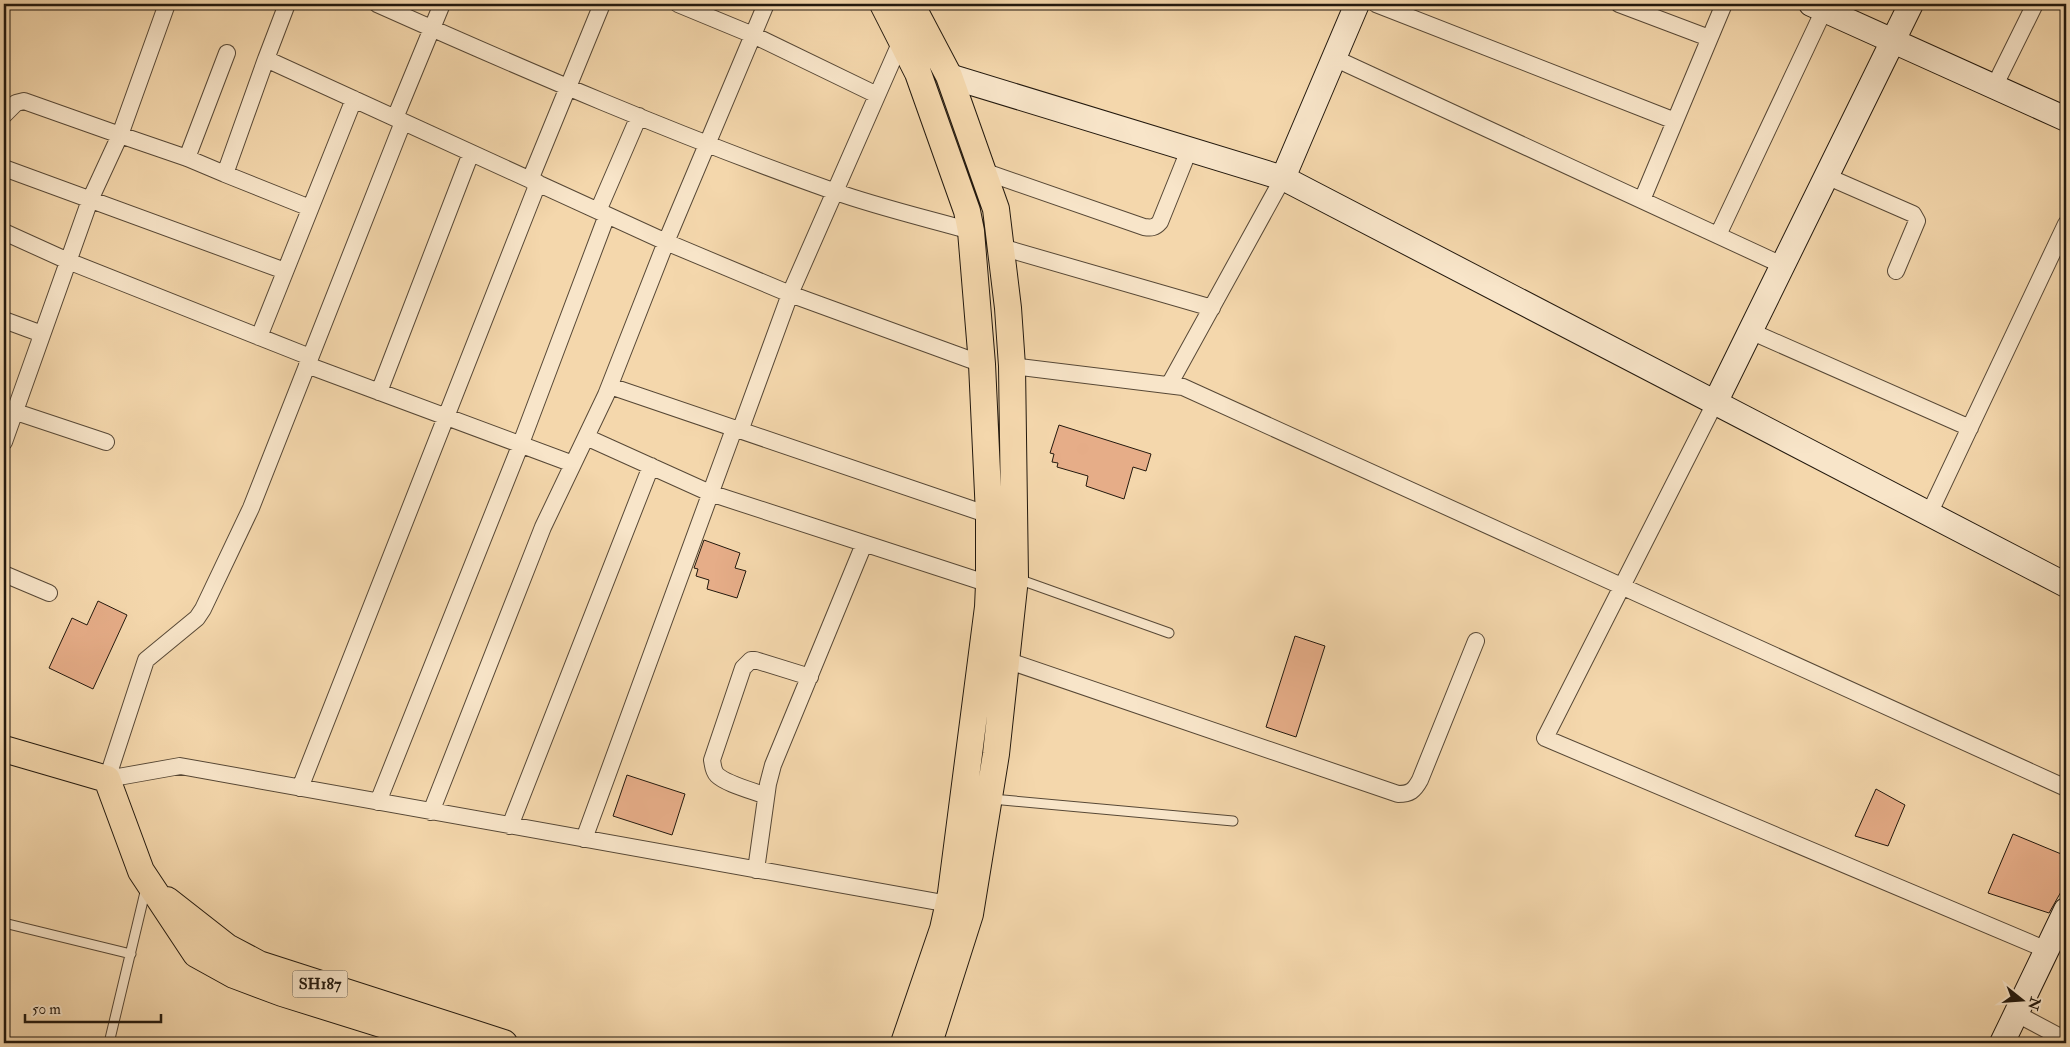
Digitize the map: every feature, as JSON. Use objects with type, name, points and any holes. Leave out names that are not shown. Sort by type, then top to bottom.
[{"type":"main road","points":[[883,4],[918,73],[968,211],[982,364],[989,515],[988,608],[949,904],[943,929],[904,1043]]},
{"type":"main road","points":[[911,4],[949,76],[996,209],[1008,308],[1012,366],[1015,578],[989,799],[970,914],[929,1043]]},
{"type":"main road","points":[[4,749],[107,780]]},
{"type":"main road","name":"SH187","points":[[107,780],[141,871],[151,886],[243,957],[287,984],[451,1038],[504,1043]]},
{"type":"street","points":[[4,442],[9,410],[42,334],[90,200],[120,135],[167,4]]},
{"type":"street","points":[[226,174],[287,4]]},
{"type":"street","points":[[377,4],[568,87],[707,144],[835,192],[971,232]]},
{"type":"street","points":[[442,4],[251,508],[197,618],[151,655],[142,668],[107,780],[180,766],[949,904]]},
{"type":"street","points":[[300,788],[447,418],[568,87],[602,4]]},
{"type":"street","points":[[678,4],[753,35],[877,96]]},
{"type":"street","points":[[431,812],[543,527],[610,386],[666,242],[766,4]]},
{"type":"street","points":[[1169,386],[1283,178],[1357,4]]},
{"type":"street","points":[[1376,4],[1675,120]]},
{"type":"street","points":[[1619,4],[1709,38]]},
{"type":"street","points":[[1642,200],[1724,4]]},
{"type":"street","points":[[1911,4],[1714,403],[1545,738],[2047,950]]},
{"type":"street","points":[[1994,86],[2035,4]]},
{"type":"street","points":[[1718,235],[1818,7],[2065,116]]},
{"type":"street","points":[[584,839],[710,493],[737,430],[790,294],[901,41]]},
{"type":"street","points":[[187,158],[228,53]]},
{"type":"street","points":[[1334,58],[1782,265]]},
{"type":"street","points":[[266,59],[666,242],[790,294],[982,364]]},
{"type":"street","points":[[949,76],[1283,178],[2066,585]]},
{"type":"street","points":[[260,337],[354,99]]},
{"type":"street","points":[[4,115],[16,103],[24,101],[187,158],[310,208]]},
{"type":"street","points":[[378,802],[520,446],[602,213],[639,116]]},
{"type":"street","points":[[983,171],[1151,228],[1156,227],[1160,222],[1189,150]]},
{"type":"street","points":[[379,392],[472,153]]},
{"type":"street","points":[[4,168],[285,270]]},
{"type":"street","points":[[1826,176],[1913,214],[1917,221],[1896,271]]},
{"type":"street","points":[[1929,514],[2066,224]]},
{"type":"street","points":[[4,232],[68,261],[260,337],[308,361],[379,392],[520,446],[573,464]]},
{"type":"street","points":[[1001,247],[1212,308]]},
{"type":"street","points":[[4,320],[42,334]]},
{"type":"street","points":[[1750,330],[1970,428]]},
{"type":"street","points":[[1012,366],[1183,387],[2066,788]]},
{"type":"street","points":[[610,386],[989,515]]},
{"type":"street","points":[[9,410],[106,442]]},
{"type":"street","points":[[586,437],[710,493],[989,584]]},
{"type":"street","points":[[510,826],[651,466]]},
{"type":"street","points":[[756,870],[766,796],[773,765],[864,544]]},
{"type":"street","points":[[4,574],[49,593]]},
{"type":"street","points":[[1006,660],[1398,794],[1408,794],[1415,789],[1420,780],[1476,641]]},
{"type":"street","points":[[766,796],[722,779],[715,774],[713,767],[712,760],[743,668],[751,660],[755,660],[810,677]]},
{"type":"street","points":[[2002,1043],[2066,910]]},
{"type":"street","points":[[2017,1014],[2066,1040]]},
{"type":"lane","points":[[1015,578],[1168,633]]},
{"type":"lane","points":[[989,799],[1233,821]]},
{"type":"lane","points":[[109,1043],[131,954],[151,886]]},
{"type":"lane","points":[[4,923],[131,954]]},
{"type":"building","points":[[1059,425],[1151,454],[1146,471],[1133,467],[1124,499],[1086,486],[1088,476],[1057,467],[1058,463],[1052,462],[1054,454],[1050,453]]},
{"type":"building","points":[[704,540],[740,553],[735,568],[746,571],[737,598],[707,589],[709,580],[696,576],[698,569],[694,568]]},
{"type":"building","points":[[98,601],[127,615],[93,689],[49,668],[72,618],[87,625]]},
{"type":"building","points":[[1295,636],[1325,646],[1296,737],[1266,727]]},
{"type":"building","points":[[627,775],[685,794],[672,835],[613,816]]},
{"type":"building","points":[[1876,789],[1905,805],[1888,846],[1855,836]]},
{"type":"building","points":[[2013,834],[2066,856],[2066,883],[2049,913],[1988,893]]}]
